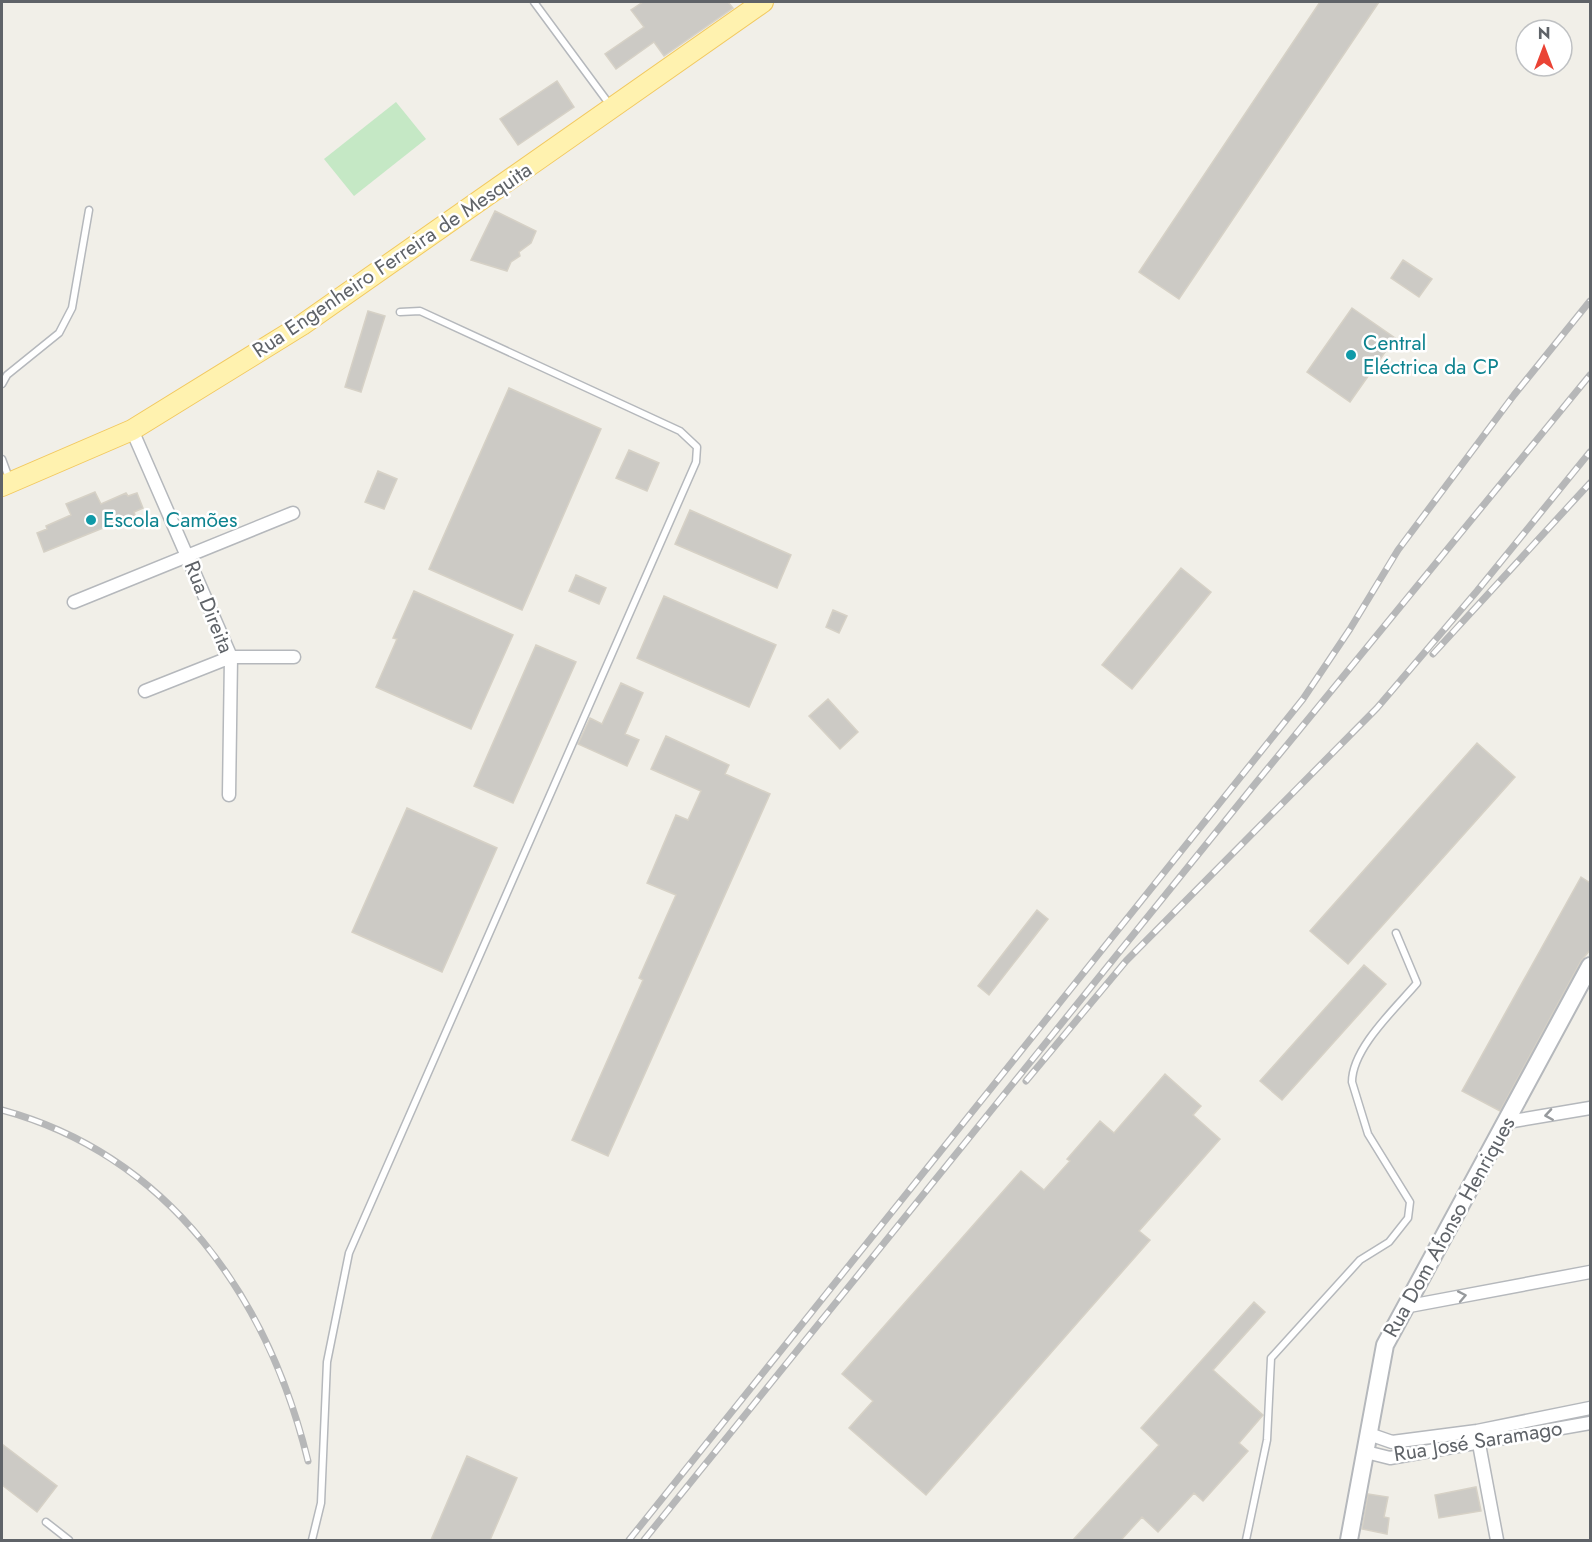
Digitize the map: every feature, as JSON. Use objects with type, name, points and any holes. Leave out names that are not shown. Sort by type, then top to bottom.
[{"type":"main road","name":"Rua Engenheiro Ferreira de Mesquita","points":[[6,484],[132,430],[302,325],[612,108],[754,4]]},
{"type":"street","name":"Rua Direita","points":[[132,430],[231,657],[229,795]]},
{"type":"street","points":[[74,602],[187,554],[293,513]]},
{"type":"street","points":[[145,692],[231,657],[294,657]]},
{"type":"street","name":"Rua Dom Afonso Henriques","points":[[1349,1540],[1385,1345],[1590,966]]},
{"type":"street","points":[[1507,1122],[1590,1108]]},
{"type":"street","points":[[1404,1307],[1590,1272]]},
{"type":"street","name":"Rua José Saramago","points":[[1369,1434],[1392,1442],[1477,1431],[1590,1408]]},
{"type":"street","name":"Rua José Saramago","points":[[1366,1452],[1390,1458],[1590,1423]]},
{"type":"street","points":[[1479,1444],[1497,1540]]},
{"type":"lane","points":[[534,2],[612,108]]},
{"type":"lane","points":[[2,384],[7,375],[59,333],[72,308],[89,210]]},
{"type":"lane","points":[[312,1540],[321,1503],[327,1362],[348,1253],[696,462],[697,447],[680,431],[420,311],[400,312]]},
{"type":"lane","points":[[2,459],[6,484]]},
{"type":"lane","points":[[1246,1540],[1267,1440],[1270,1358],[1360,1260],[1389,1242],[1405,1225],[1410,1210],[1407,1195],[1368,1134],[1352,1082],[1352,1073],[1359,1055],[1418,983],[1396,933]]},
{"type":"lane","points":[[1477,1431],[1479,1444]]},
{"type":"lane","points":[[46,1522],[69,1540]]},
{"type":"green space","points":[[396,102],[426,139],[354,196],[324,159]]},
{"type":"building","points":[[643,2],[728,2],[733,8],[664,56],[654,42],[616,69],[605,54],[644,27],[631,10]]},
{"type":"building","points":[[1320,2],[1379,2],[1179,299],[1139,272]]},
{"type":"building","points":[[557,81],[574,107],[518,145],[500,119]]},
{"type":"building","points":[[495,211],[536,231],[531,243],[519,252],[520,256],[511,262],[507,271],[471,260]]},
{"type":"building","points":[[1403,260],[1432,279],[1419,297],[1391,278]]},
{"type":"building","name":"Central Eléctrica da CP","points":[[1352,308],[1395,338],[1350,402],[1307,372]]},
{"type":"building","points":[[368,311],[385,316],[361,392],[345,387]]},
{"type":"building","points":[[509,388],[601,429],[522,610],[429,569]]},
{"type":"building","points":[[629,450],[659,463],[647,491],[616,478]]},
{"type":"building","points":[[378,471],[397,479],[384,509],[365,502]]},
{"type":"building","name":"Escola Camões","points":[[95,492],[101,504],[126,493],[128,496],[137,493],[143,508],[134,512],[135,515],[44,552],[37,533],[47,529],[46,526],[71,515],[66,504]]},
{"type":"building","points":[[690,510],[791,555],[777,588],[675,544]]},
{"type":"building","points":[[1181,568],[1211,592],[1132,689],[1102,665]]},
{"type":"building","points":[[576,575],[606,588],[599,604],[569,591]]},
{"type":"building","points":[[414,591],[513,635],[471,729],[376,687],[397,639],[393,638]]},
{"type":"building","points":[[664,596],[776,645],[749,707],[637,658]]},
{"type":"building","points":[[833,610],[847,616],[839,633],[826,627]]},
{"type":"building","points":[[536,645],[576,662],[513,803],[474,786]]},
{"type":"building","points":[[621,683],[643,693],[625,734],[639,740],[627,766],[578,744],[590,718],[602,724]]},
{"type":"building","points":[[828,699],[858,732],[840,749],[809,716]]},
{"type":"building","points":[[666,736],[729,765],[725,774],[770,794],[608,1156],[572,1140],[643,980],[639,978],[676,895],[647,883],[676,815],[688,820],[701,791],[651,769]]},
{"type":"building","points":[[1477,743],[1515,777],[1348,964],[1310,931]]},
{"type":"building","points":[[407,808],[497,848],[442,972],[352,932]]},
{"type":"building","points":[[1581,877],[1590,883],[1590,950],[1581,961],[1500,1111],[1462,1091]]},
{"type":"building","points":[[1037,910],[1048,919],[989,995],[978,986]]},
{"type":"building","points":[[1364,965],[1386,984],[1282,1100],[1260,1081]]},
{"type":"building","points":[[1165,1074],[1201,1106],[1193,1115],[1220,1139],[1139,1231],[1150,1240],[926,1495],[849,1428],[873,1401],[842,1374],[1021,1171],[1044,1190],[1070,1161],[1067,1159],[1100,1121],[1114,1133]]},
{"type":"building","points":[[1254,1302],[1265,1312],[1213,1370],[1263,1415],[1239,1443],[1248,1451],[1203,1501],[1194,1493],[1158,1532],[1142,1517],[1121,1540],[1073,1540],[1159,1445],[1141,1428]]},
{"type":"building","points":[[2,1444],[57,1486],[37,1512],[2,1485]]},
{"type":"building","points":[[467,1456],[517,1478],[490,1540],[431,1540]]},
{"type":"building","points":[[1476,1487],[1481,1511],[1439,1518],[1435,1495]]},
{"type":"building","points":[[1368,1494],[1388,1497],[1384,1517],[1389,1518],[1387,1534],[1362,1529]]},
{"type":"railway","points":[[629,1540],[1303,699],[1350,629],[1398,550],[1514,395],[1590,301]]},
{"type":"railway","points":[[644,1540],[1255,784],[1590,375]]},
{"type":"railway","points":[[1026,1081],[1126,961],[1377,708],[1477,591],[1590,452]]},
{"type":"railway","points":[[1433,654],[1590,483]]},
{"type":"railway","points":[[2,1110],[62,1132],[115,1161],[162,1198],[203,1242],[238,1290],[267,1344],[290,1401],[308,1461]]},
{"type":"place","name":"Central Eléctrica da CP","points":[[1351,355]]},
{"type":"place","name":"Escola Camões","points":[[91,520]]}]
